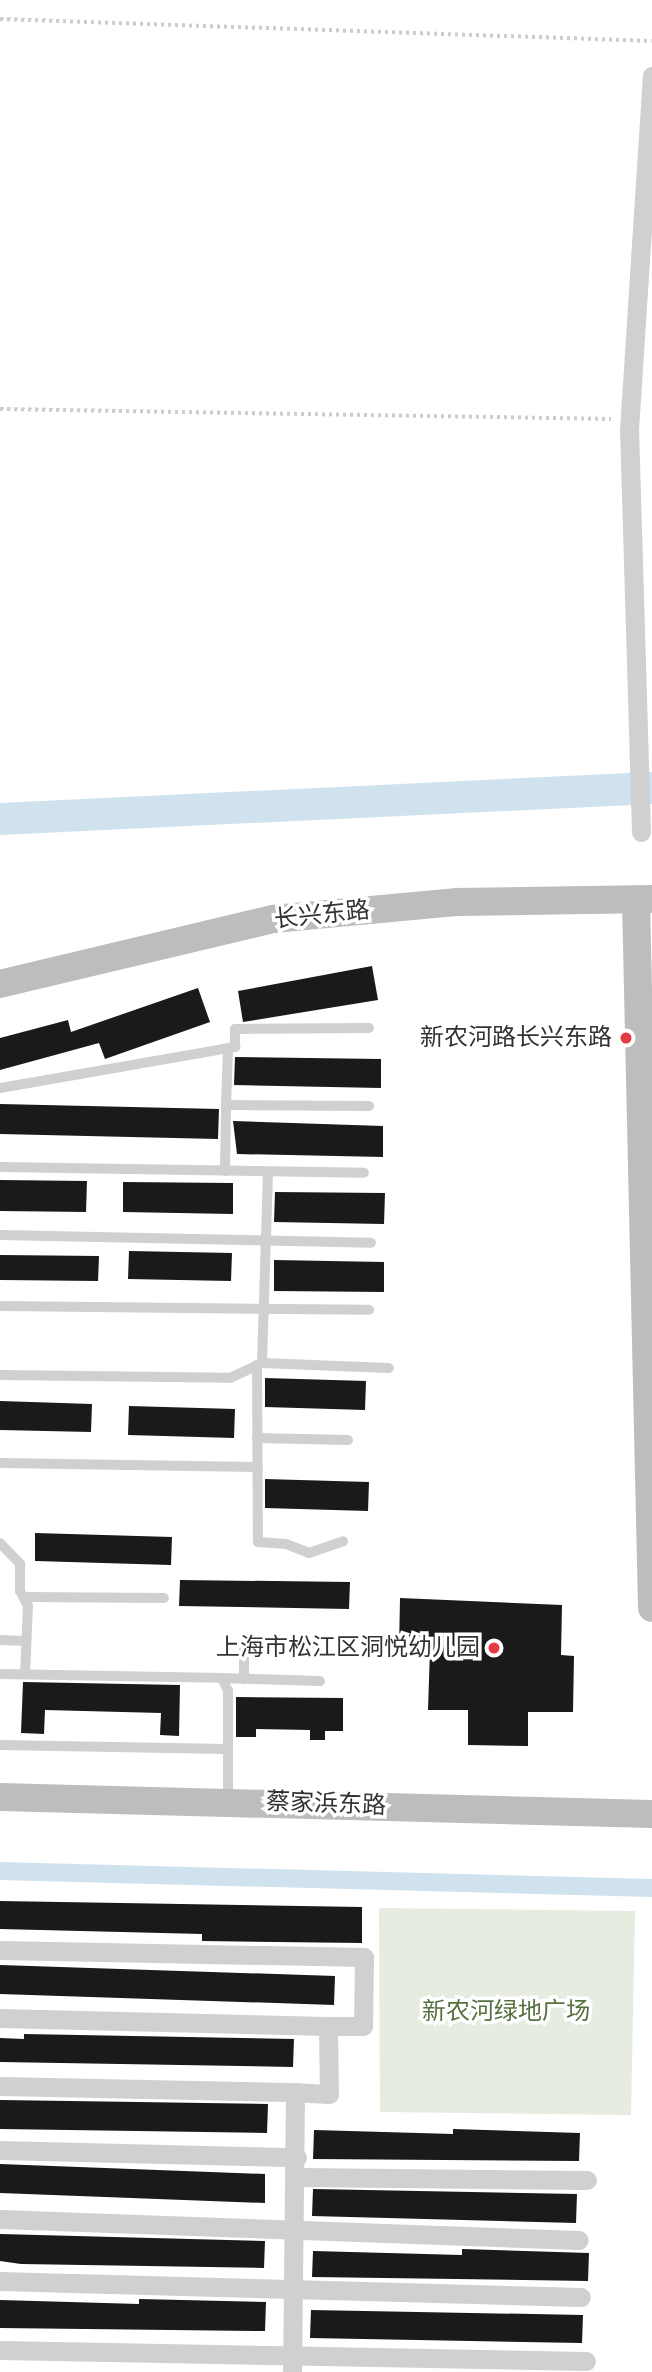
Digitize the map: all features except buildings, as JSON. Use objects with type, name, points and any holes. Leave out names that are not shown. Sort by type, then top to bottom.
[{"type":"street","points":[[641,832],[630,419],[652,76]]},
{"type":"street","points":[[644,900],[652,1608]]},
{"type":"street","name":"长兴东路","points":[[0,984],[273,919],[458,902],[644,900]]},
{"type":"street","name":"蔡家浜东路","points":[[0,1797],[652,1814]]},
{"type":"street","points":[[0,1950],[365,1957],[362,2026],[0,2018]]},
{"type":"street","points":[[0,2086],[329,2094],[328,2026]]},
{"type":"street","points":[[292,2364],[297,2167],[295,2092]]},
{"type":"street","points":[[0,2150],[587,2180]]},
{"type":"street","points":[[0,2219],[579,2240]]},
{"type":"street","points":[[0,2281],[581,2297]]},
{"type":"street","points":[[0,2350],[292,2364],[586,2361]]},
{"type":"lane","points":[[0,1088],[235,1047],[235,1028],[369,1028]]},
{"type":"lane","points":[[225,1171],[228,1048]]},
{"type":"lane","points":[[226,1105],[369,1106]]},
{"type":"lane","points":[[0,1167],[364,1173]]},
{"type":"lane","points":[[268,1172],[264,1309],[259,1364],[258,1542],[286,1544],[309,1553],[343,1541]]},
{"type":"lane","points":[[0,1235],[371,1243]]},
{"type":"lane","points":[[0,1306],[369,1310]]},
{"type":"lane","points":[[0,1375],[230,1378],[259,1364],[388,1368]]},
{"type":"lane","points":[[257,1438],[348,1440]]},
{"type":"lane","points":[[0,1463],[258,1467]]},
{"type":"lane","points":[[0,1543],[20,1564],[24,1597],[28,1606],[25,1674]]},
{"type":"lane","points":[[24,1597],[164,1598]]},
{"type":"lane","points":[[0,1640],[26,1641]]},
{"type":"lane","points":[[244,1679],[244,1642],[318,1643]]},
{"type":"lane","points":[[0,1674],[320,1681]]},
{"type":"lane","points":[[222,1678],[228,1691],[228,1802]]},
{"type":"lane","points":[[0,1745],[227,1749]]},
{"type":"path","points":[[0,19],[652,41]]},
{"type":"path","points":[[0,409],[630,419]]},
{"type":"green space","name":"新农河绿地广场","points":[[379,1908],[635,1911],[631,2115],[380,2112]]},
{"type":"waterway","points":[[0,819],[652,788]]},
{"type":"waterway","points":[[0,1871],[652,1888]]},
{"type":"place","name":"新农河路长兴东路","points":[[626,1038]]},
{"type":"place","name":"上海市松江区洞悦幼儿园","points":[[494,1648]]}]
